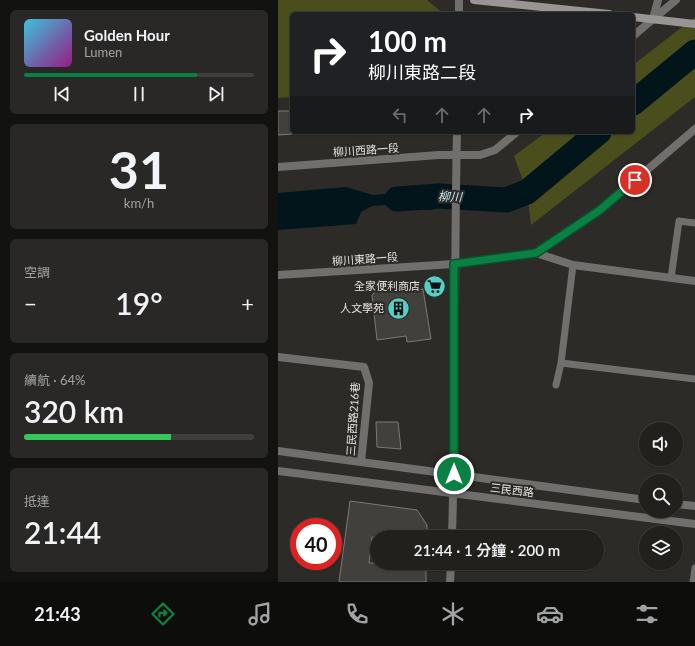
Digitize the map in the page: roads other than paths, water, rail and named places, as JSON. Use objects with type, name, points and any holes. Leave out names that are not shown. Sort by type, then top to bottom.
[{"type":"main road","points":[[474,0],[590,12]]},
{"type":"main road","points":[[635,16],[695,24]]},
{"type":"street","points":[[459,0],[459,12]]},
{"type":"street","points":[[654,19],[658,0]]},
{"type":"street","points":[[635,34],[676,0]]},
{"type":"street","points":[[536,253],[600,210],[695,129]]},
{"type":"street","points":[[452,530],[454,474],[455,175],[457,134]]},
{"type":"street","name":"柳川西路一段","points":[[278,167],[456,154],[480,155],[496,150],[515,134]]},
{"type":"street","points":[[536,253],[573,265],[695,281]]},
{"type":"street","name":"柳川東路一段","points":[[278,276],[454,264],[536,253]]},
{"type":"street","name":"三民西路216巷","points":[[278,357],[364,368],[368,383],[361,462]]},
{"type":"street","name":"三民西路","points":[[278,452],[639,499]]},
{"type":"street","name":"三民西路","points":[[278,471],[695,524]]},
{"type":"street","points":[[683,505],[695,506]]},
{"type":"street","points":[[450,582],[451,570]]},
{"type":"lane","points":[[671,278],[679,221],[695,223]]},
{"type":"lane","points":[[556,385],[561,363],[573,265]]},
{"type":"lane","points":[[561,363],[695,379]]},
{"type":"lane","points":[[693,582],[695,568]]},
{"type":"waterway","name":"柳川","points":[[635,101],[695,52]]},
{"type":"waterway","name":"柳川","points":[[397,199],[439,196],[506,200],[527,192],[597,134]]},
{"type":"place","name":"全家便利商店","points":[[435,286]]},
{"type":"place","name":"人文學苑","points":[[399,308]]}]
